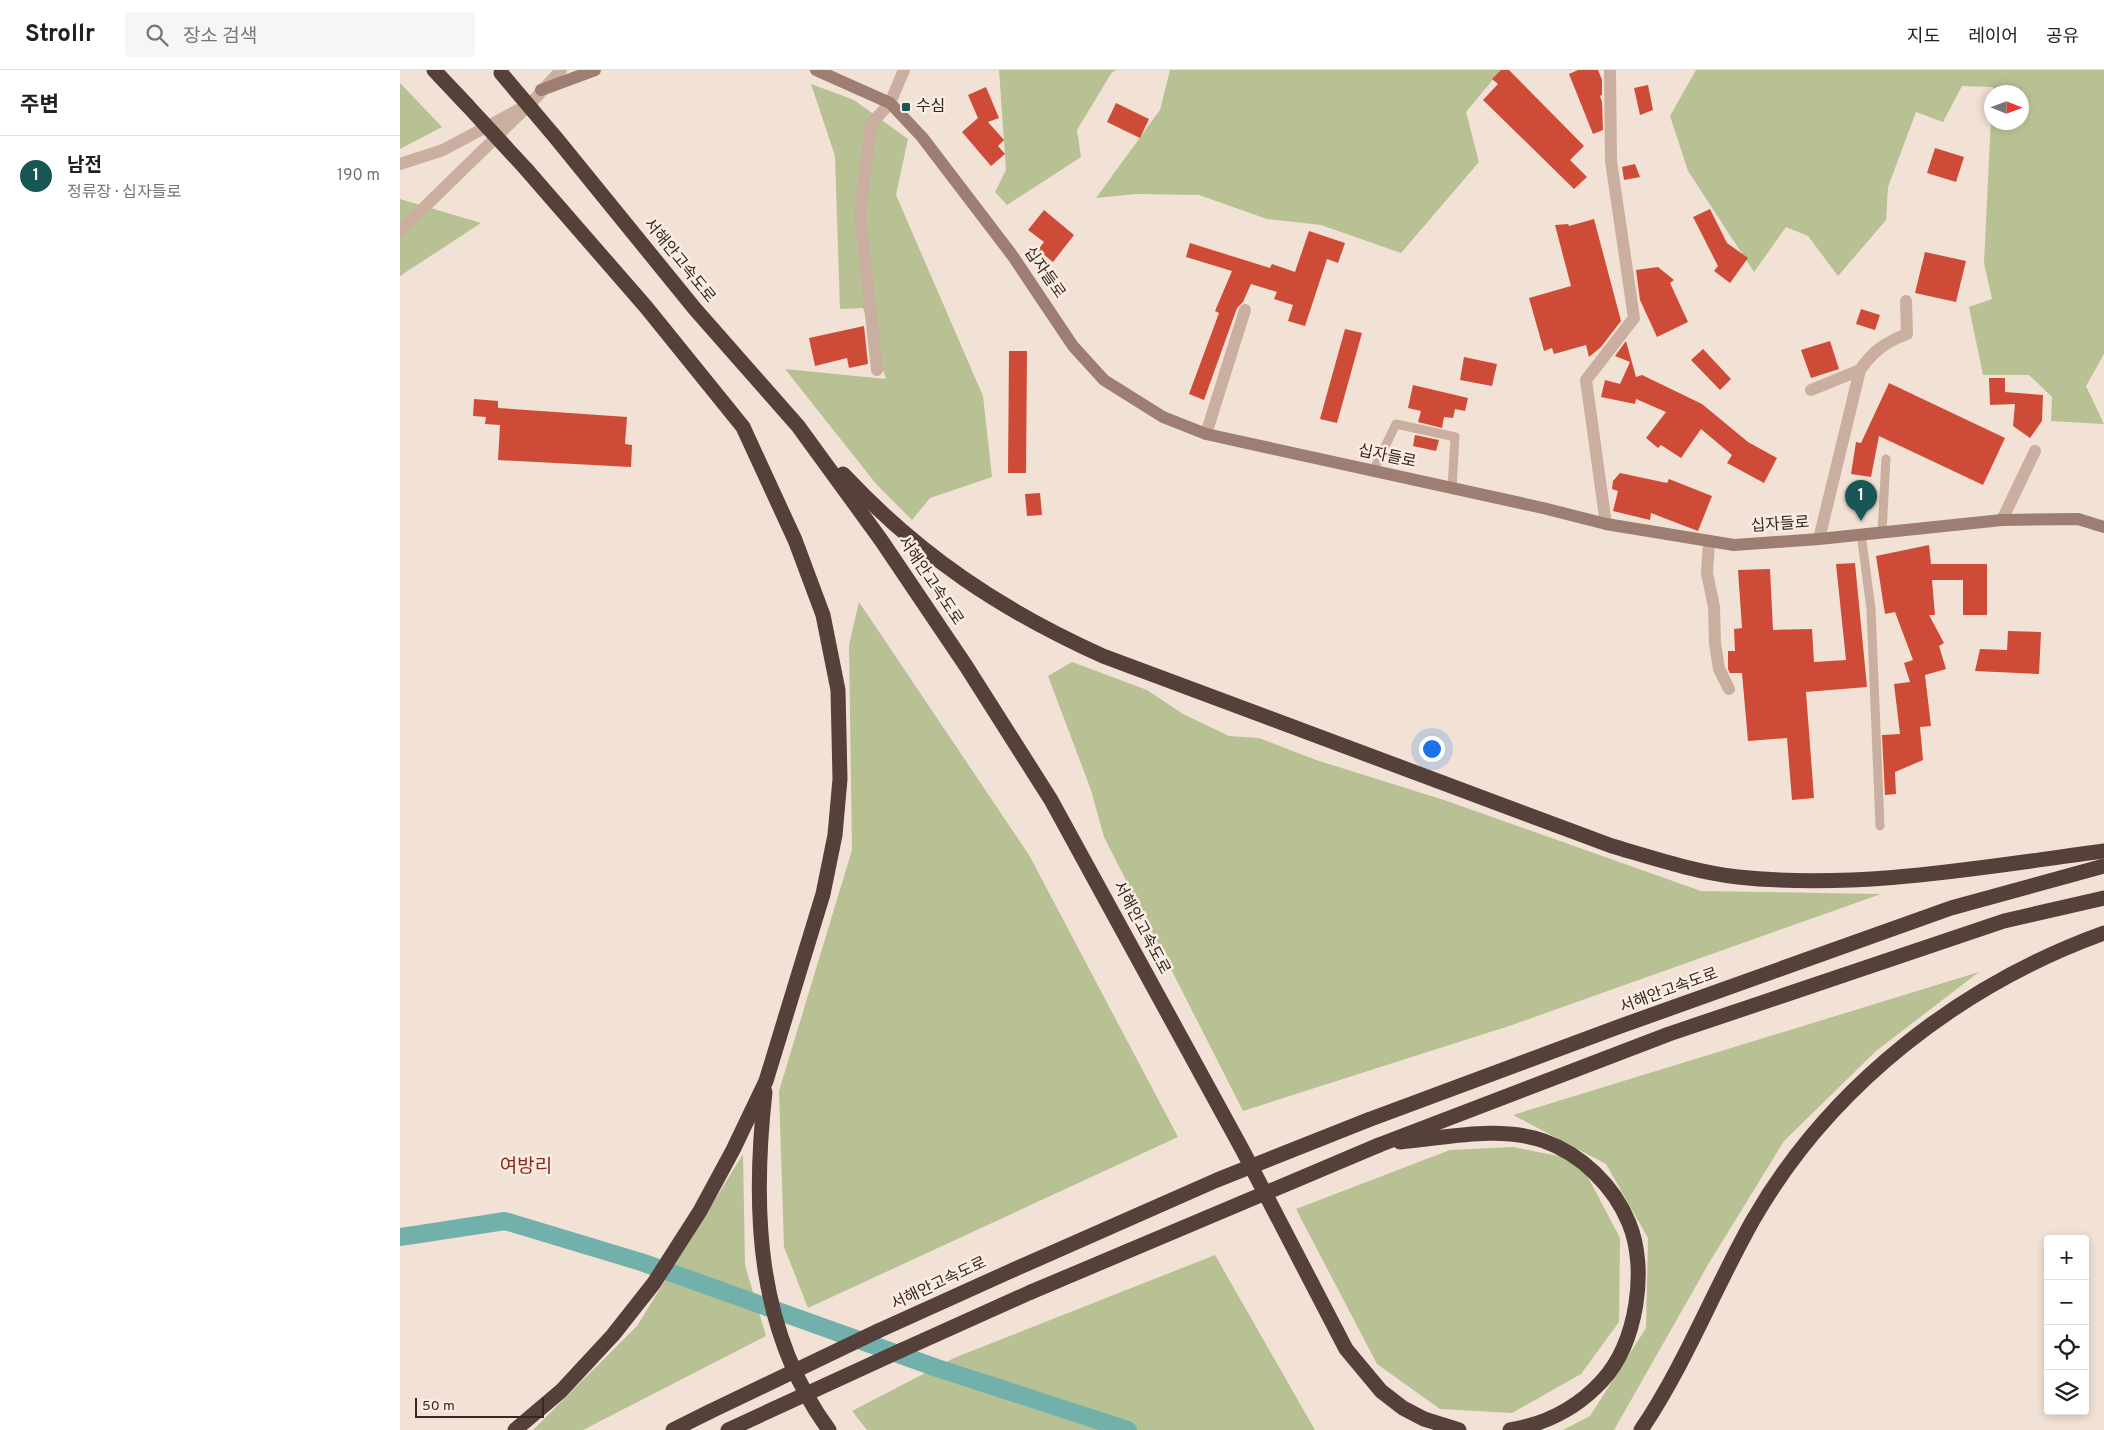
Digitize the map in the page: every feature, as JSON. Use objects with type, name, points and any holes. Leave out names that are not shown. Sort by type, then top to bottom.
[{"type":"highway","points":[[434,70],[526,169],[646,307],[743,427],[805,564],[829,639],[838,690],[841,747],[835,835],[823,894],[766,1081],[700,1211],[668,1258],[654,1283],[613,1334],[561,1391],[515,1430]]},
{"type":"highway","name":"서해안고속도로","points":[[500,72],[695,309],[798,426],[881,540],[1051,800],[1242,1149],[1346,1349],[1380,1391],[1403,1408],[1424,1419],[1459,1430]]},
{"type":"highway","points":[[798,426],[857,489],[935,558],[974,587],[1059,636],[1104,656],[1612,846],[1678,865],[1736,876],[1831,882],[1938,873],[2104,851]]},
{"type":"highway","name":"서해안고속도로","points":[[673,1430],[878,1331],[1013,1270],[1217,1180],[1368,1120],[1618,1027],[1951,908],[2104,866]]},
{"type":"highway","points":[[728,1430],[1031,1292],[1379,1145],[1669,1034],[2004,921],[2104,898]]},
{"type":"highway","points":[[1640,1430],[1679,1364],[1726,1268],[1755,1217],[1808,1138],[1836,1108],[1862,1082],[1930,1026],[1989,986],[2042,959],[2104,933]]},
{"type":"highway","points":[[766,1081],[760,1141],[758,1196],[761,1251],[768,1295],[779,1331],[798,1377],[829,1430]]},
{"type":"highway","points":[[1379,1145],[1474,1134],[1522,1136],[1543,1141],[1580,1160],[1596,1175],[1620,1204],[1630,1224],[1636,1252],[1637,1290],[1633,1321],[1617,1359],[1603,1380],[1566,1411],[1542,1422],[1510,1430]]},
{"type":"main road","points":[[542,90],[595,70]]},
{"type":"main road","name":"십자들로","points":[[816,70],[890,103],[922,137],[1012,255],[1073,346],[1104,380],[1163,417],[1206,434],[1373,470],[1606,524],[1709,542],[1734,544],[1819,539],[2002,520],[2078,519],[2104,527]]},
{"type":"street","points":[[400,230],[531,103],[561,70]]},
{"type":"street","points":[[877,370],[860,213],[871,124],[890,103],[904,70]]},
{"type":"street","points":[[1606,524],[1586,380],[1634,318],[1611,161],[1610,70]]},
{"type":"street","points":[[400,164],[443,150],[531,103]]},
{"type":"street","points":[[1819,539],[1860,370],[1871,354],[1886,342],[1907,334],[1906,301]]},
{"type":"street","points":[[1206,434],[1245,310]]},
{"type":"street","points":[[1811,390],[1860,370]]},
{"type":"street","points":[[2002,520],[2035,451]]},
{"type":"street","points":[[1709,542],[1707,573],[1714,607],[1714,643],[1719,669],[1729,689]]},
{"type":"lane","points":[[1373,470],[1396,424],[1455,437],[1452,488]]},
{"type":"lane","points":[[1882,532],[1886,459]]},
{"type":"lane","points":[[1861,534],[1871,609],[1880,826]]},
{"type":"green space","points":[[999,70],[1117,70],[1112,72],[1077,130],[1081,157],[1007,205],[995,192],[1006,170]]},
{"type":"green space","points":[[1170,70],[1501,70],[1466,112],[1479,162],[1401,253],[1321,225],[1267,219],[1199,195],[1135,194],[1096,198],[1160,110]]},
{"type":"green space","points":[[1696,70],[2104,70],[2104,354],[2086,386],[2104,424],[2051,421],[2052,397],[2029,375],[1983,375],[1969,307],[1992,299],[1984,263],[1990,130],[2029,130],[2029,85],[1962,86],[1943,122],[1916,112],[1888,187],[1886,220],[1838,276],[1808,236],[1786,227],[1754,272],[1688,171],[1670,116]]},
{"type":"green space","points":[[400,83],[442,127],[400,149]]},
{"type":"green space","points":[[811,84],[854,100],[908,139],[896,195],[983,396],[992,477],[930,498],[912,520],[877,485],[785,369],[886,379],[863,308],[840,309],[835,156]]},
{"type":"green space","points":[[400,199],[481,223],[400,276]]},
{"type":"green space","points":[[859,602],[1029,855],[1178,1137],[808,1308],[784,1247],[779,1091],[852,850],[849,645]]},
{"type":"green space","points":[[1072,662],[1147,690],[1183,714],[1229,736],[1259,738],[1316,760],[1444,800],[1701,891],[1881,894],[1512,1025],[1243,1111],[1104,837],[1091,790],[1048,676]]},
{"type":"green space","points":[[1979,972],[1876,1051],[1784,1141],[1709,1263],[1614,1430],[1563,1430],[1590,1416],[1646,1328],[1648,1238],[1606,1164],[1513,1115]]},
{"type":"green space","points":[[1513,1147],[1579,1160],[1620,1238],[1619,1322],[1581,1374],[1512,1413],[1440,1409],[1377,1364],[1296,1209],[1450,1150]]},
{"type":"green space","points":[[743,1154],[745,1265],[766,1336],[583,1430],[533,1430],[637,1326]]},
{"type":"green space","points":[[1215,1255],[1315,1430],[867,1430],[852,1411],[954,1358]]},
{"type":"building","points":[[1501,70],[1509,70],[1584,146],[1570,160],[1587,177],[1574,189],[1483,100],[1498,84],[1492,79]]},
{"type":"building","points":[[1578,70],[1598,70],[1602,80],[1602,95],[1600,96],[1603,130],[1593,134],[1569,74]]},
{"type":"building","points":[[1648,85],[1653,110],[1640,115],[1634,88]]},
{"type":"building","points":[[986,87],[999,118],[988,122],[1004,140],[998,146],[1005,154],[991,166],[962,132],[978,118],[968,95]]},
{"type":"building","points":[[1116,103],[1149,119],[1140,138],[1107,122]]},
{"type":"building","points":[[1935,148],[1964,157],[1956,182],[1927,173]]},
{"type":"building","points":[[1635,164],[1640,177],[1624,180],[1622,167]]},
{"type":"building","points":[[1710,209],[1727,243],[1748,258],[1730,283],[1714,271],[1718,266],[1693,217]]},
{"type":"building","points":[[1044,210],[1074,235],[1053,262],[1038,250],[1044,242],[1028,230]]},
{"type":"building","points":[[1594,219],[1621,321],[1601,347],[1589,357],[1586,345],[1554,354],[1552,348],[1544,351],[1529,298],[1571,286],[1555,225],[1568,224],[1569,226]]},
{"type":"building","points":[[1309,231],[1345,243],[1338,263],[1327,259],[1305,326],[1288,321],[1293,305],[1274,299],[1277,292],[1251,284],[1243,302],[1237,308],[1204,400],[1189,394],[1219,313],[1215,311],[1232,271],[1186,257],[1190,243],[1270,268],[1272,264],[1295,272]]},
{"type":"building","points":[[1925,252],[1966,261],[1956,302],[1915,293]]},
{"type":"building","points":[[1658,267],[1674,280],[1670,283],[1688,322],[1657,337],[1640,300],[1636,270]]},
{"type":"building","points":[[1861,309],[1880,315],[1875,330],[1856,324]]},
{"type":"building","points":[[864,326],[868,364],[849,368],[847,358],[815,366],[809,338]]},
{"type":"building","points":[[1345,329],[1362,333],[1337,423],[1320,419]]},
{"type":"building","points":[[1626,341],[1636,377],[1642,375],[1702,404],[1748,442],[1777,458],[1764,483],[1727,463],[1732,455],[1701,429],[1681,458],[1661,445],[1658,448],[1646,438],[1666,412],[1636,399],[1635,404],[1601,397],[1605,380],[1620,384],[1630,362],[1615,356]]},
{"type":"building","points":[[1830,341],[1839,369],[1811,378],[1801,350]]},
{"type":"building","points":[[1703,349],[1731,379],[1720,390],[1691,360]]},
{"type":"building","points":[[1009,351],[1027,351],[1026,473],[1008,473]]},
{"type":"building","points":[[1464,357],[1497,364],[1492,386],[1460,380]]},
{"type":"building","points":[[1989,378],[2005,378],[2005,392],[2043,395],[2042,421],[2030,438],[2013,426],[2015,404],[1990,405]]},
{"type":"building","points":[[1889,383],[2005,438],[1983,485],[1879,436],[1871,477],[1851,474],[1856,442],[1861,443]]},
{"type":"building","points":[[1413,385],[1468,398],[1465,411],[1455,409],[1453,418],[1444,417],[1442,428],[1418,422],[1421,411],[1408,408]]},
{"type":"building","points":[[474,399],[498,401],[498,408],[627,417],[625,444],[632,445],[631,467],[498,460],[500,425],[485,424],[486,417],[473,416]]},
{"type":"building","points":[[1415,435],[1439,440],[1436,451],[1413,446]]},
{"type":"building","points":[[1620,473],[1667,483],[1669,479],[1712,496],[1698,531],[1651,513],[1650,520],[1613,511],[1618,491],[1612,489],[1613,481]]},
{"type":"building","points":[[1040,493],[1042,515],[1027,516],[1025,494]]},
{"type":"building","points":[[1929,545],[1931,564],[1987,564],[1987,615],[1963,615],[1963,580],[1932,580],[1935,615],[1929,615],[1944,643],[1939,646],[1946,669],[1925,675],[1931,726],[1920,727],[1923,760],[1895,772],[1896,794],[1885,795],[1882,735],[1900,734],[1894,684],[1910,682],[1904,663],[1913,660],[1895,612],[1885,614],[1876,556]]},
{"type":"building","points":[[1855,563],[1867,687],[1806,692],[1814,798],[1792,800],[1787,738],[1748,741],[1742,673],[1730,673],[1728,669],[1728,651],[1735,651],[1734,629],[1742,628],[1738,570],[1770,569],[1773,630],[1812,629],[1814,662],[1846,660],[1836,564]]},
{"type":"building","points":[[2008,631],[2041,632],[2039,674],[1975,671],[1980,649],[2007,650]]},
{"type":"waterway","points":[[400,1237],[505,1221],[641,1262],[937,1368],[1128,1430]]},
{"type":"place","name":"수심","points":[[906,107]]},
{"type":"place","name":"남전","points":[[1861,521]]},
{"type":"district","name":"여방리","points":[[526,1167]]}]
